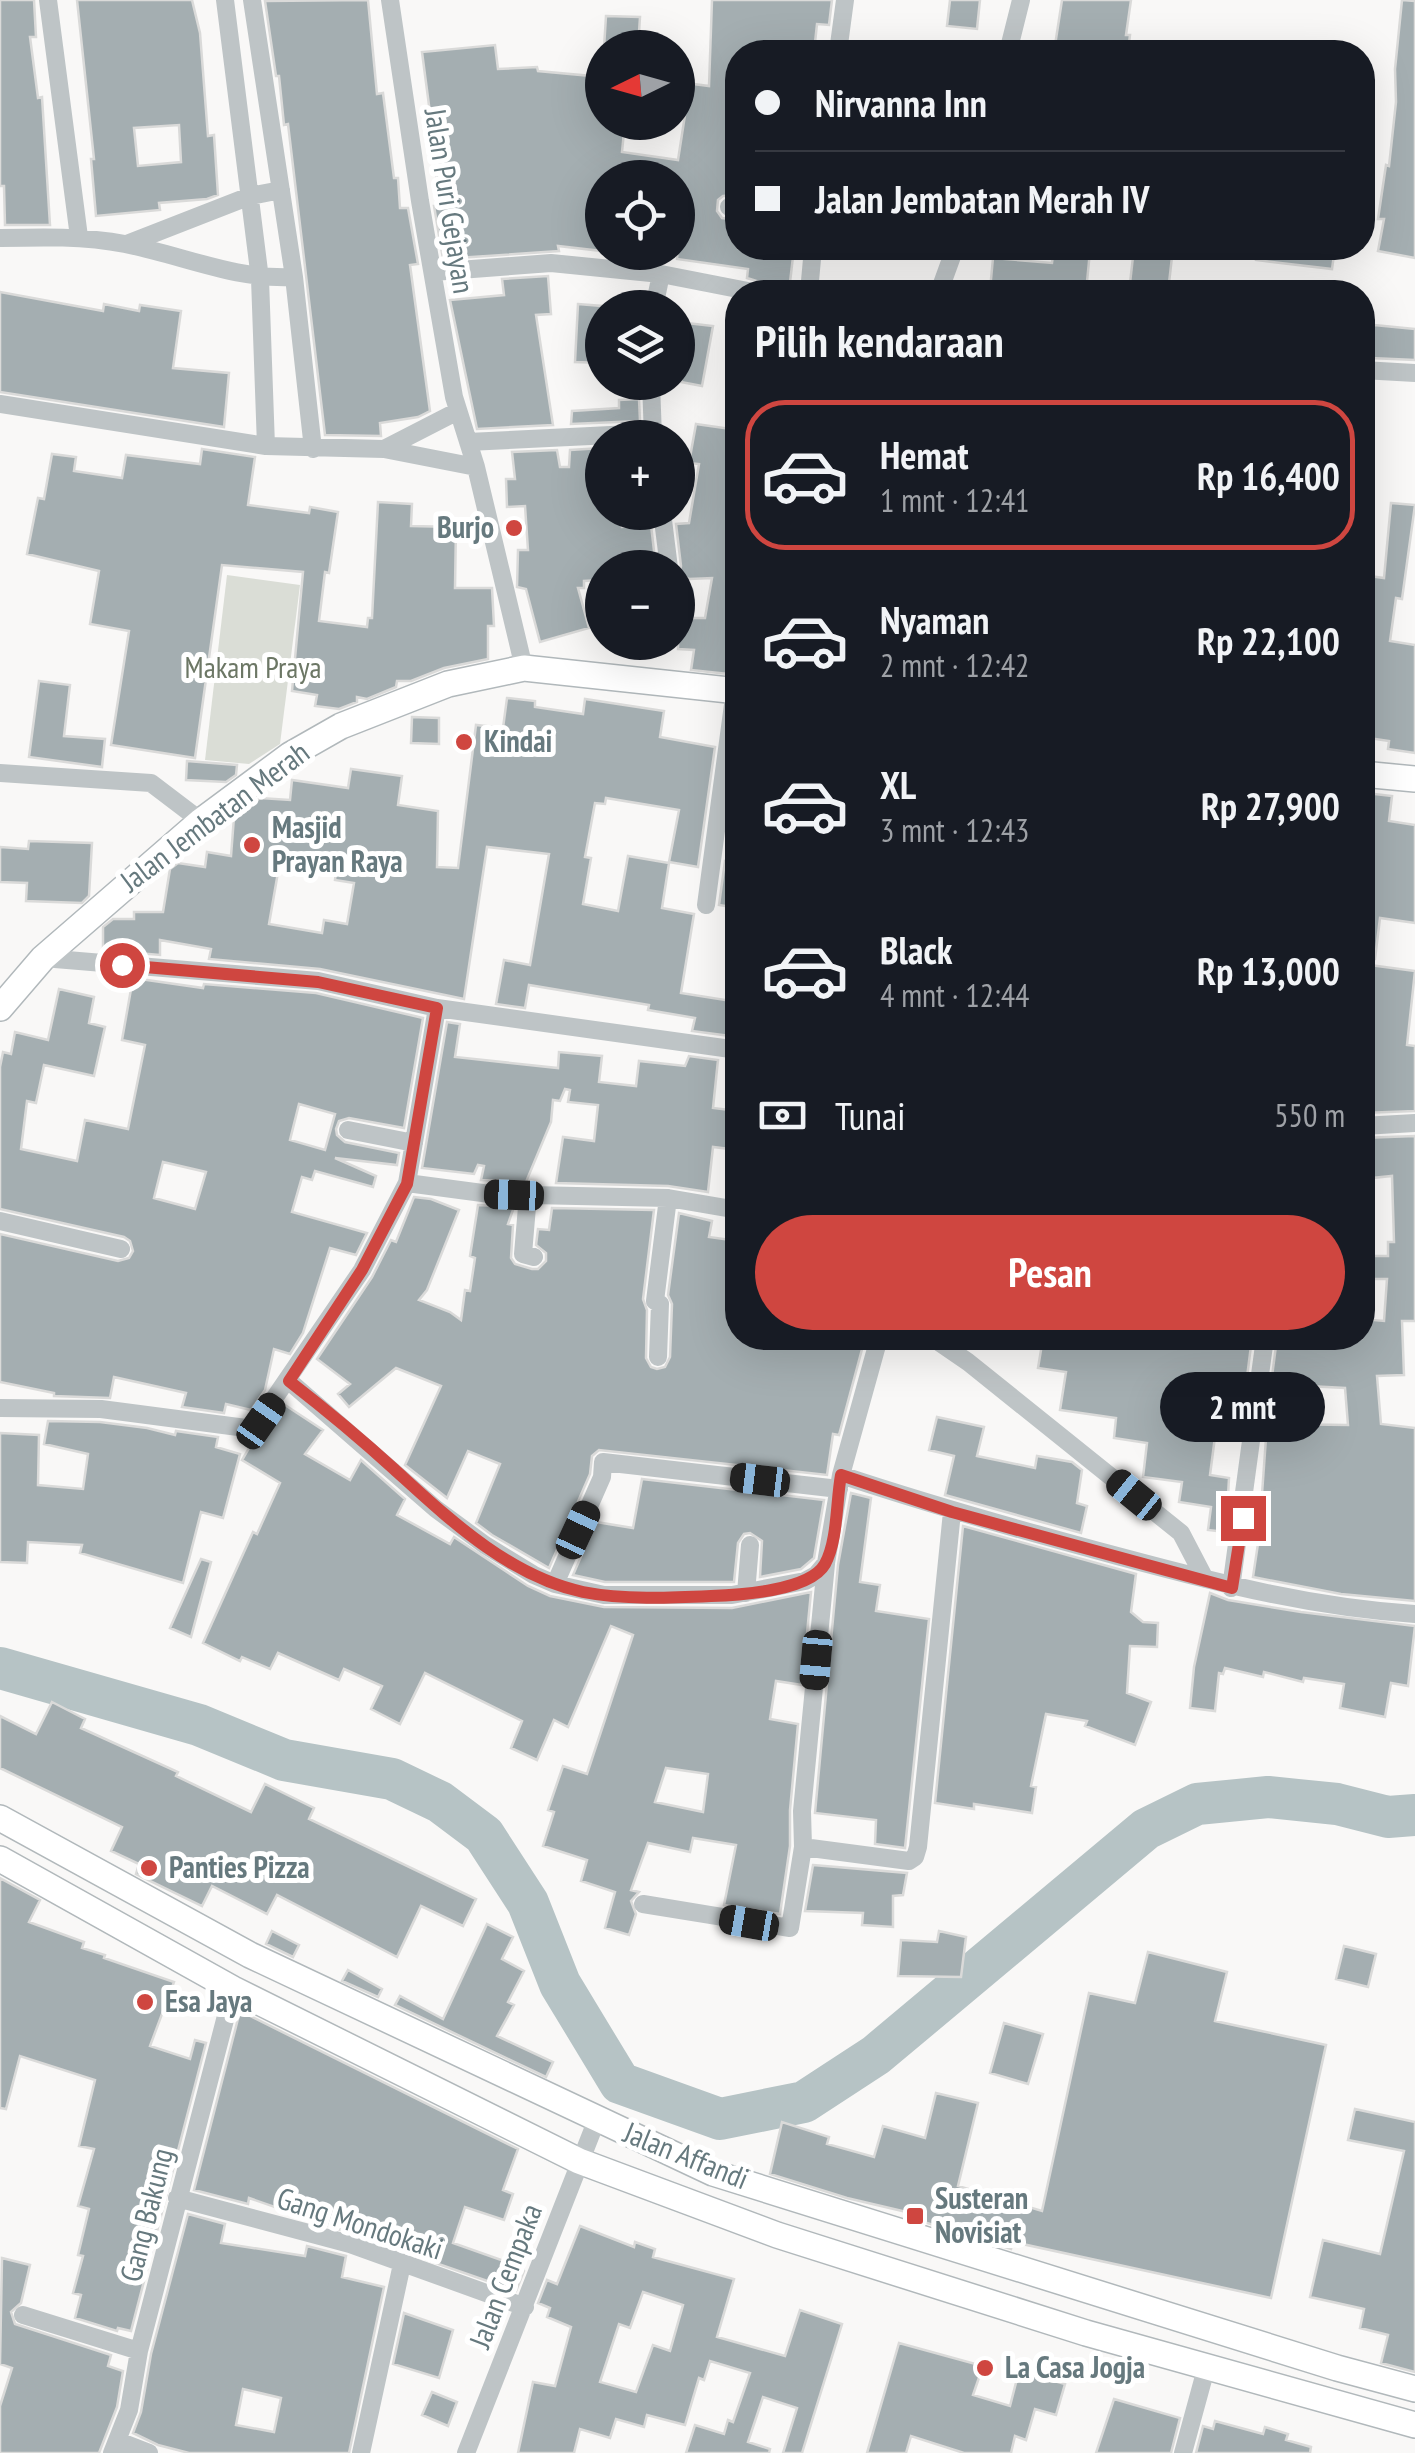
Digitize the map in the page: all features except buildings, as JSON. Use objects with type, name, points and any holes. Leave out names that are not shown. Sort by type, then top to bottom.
[{"type":"main road","name":"Jalan Jembatan Merah","points":[[0,1008],[43,958],[201,822],[290,755],[341,726],[448,684],[524,668],[725,690]]},
{"type":"main road","points":[[1375,775],[1415,779]]},
{"type":"main road","name":"Jalan Affandi","points":[[0,1818],[250,1954],[713,2173],[1415,2389]]},
{"type":"main road","name":"Jalan Affandi","points":[[0,1859],[233,1989],[579,2161],[776,2235],[1086,2333],[1415,2425]]},
{"type":"street","points":[[48,0],[80,237]]},
{"type":"street","points":[[224,0],[260,279],[266,446]]},
{"type":"street","points":[[252,0],[294,278],[312,449]]},
{"type":"street","name":"Jalan Puri Gejayan","points":[[390,0],[458,411],[476,467],[524,668]]},
{"type":"street","points":[[840,40],[845,0]]},
{"type":"street","points":[[1011,40],[1021,0]]},
{"type":"street","points":[[126,244],[250,196],[281,190]]},
{"type":"street","points":[[0,238],[80,237],[126,244],[260,279],[294,278]]},
{"type":"street","points":[[432,272],[551,263],[661,274],[725,286]]},
{"type":"street","points":[[658,290],[661,274]]},
{"type":"street","points":[[1375,371],[1415,373]]},
{"type":"street","points":[[0,404],[266,446],[384,449],[476,467]]},
{"type":"street","points":[[384,449],[458,411]]},
{"type":"street","points":[[468,442],[585,438]]},
{"type":"street","points":[[706,906],[725,770]]},
{"type":"street","points":[[0,773],[151,783],[201,822]]},
{"type":"street","points":[[43,958],[318,982],[437,1008],[725,1048]]},
{"type":"street","points":[[0,1408],[118,1410],[246,1428],[261,1421],[362,1270],[407,1184],[437,1008]]},
{"type":"street","points":[[1375,1125],[1415,1123]]},
{"type":"street","points":[[348,1130],[414,1143]]},
{"type":"street","points":[[407,1184],[490,1194],[668,1198],[725,1208]]},
{"type":"street","points":[[528,1195],[523,1254],[534,1257]]},
{"type":"street","points":[[658,1357],[660,1304],[655,1300],[668,1198]]},
{"type":"street","points":[[0,1221],[121,1249]]},
{"type":"street","points":[[643,1904],[790,1928],[803,1847],[802,1810],[826,1563],[840,1482],[876,1350]]},
{"type":"street","points":[[950,1350],[1181,1533],[1204,1580]]},
{"type":"street","points":[[1232,1588],[1263,1350]]},
{"type":"street","points":[[289,1381],[436,1509],[509,1560],[556,1584],[604,1595],[640,1597],[746,1593],[805,1581],[826,1563]]},
{"type":"street","points":[[556,1584],[602,1477],[604,1462],[840,1482],[1232,1588],[1343,1610],[1415,1614]]},
{"type":"street","points":[[803,1847],[900,1861],[916,1855],[952,1512]]},
{"type":"street","points":[[746,1593],[750,1544]]},
{"type":"street","name":"Gang Bakung","points":[[115,2447],[129,2410],[139,2351],[233,1989]]},
{"type":"street","name":"Jalan Cempaka","points":[[466,2453],[597,2118]]},
{"type":"street","name":"Gang Mondokaki","points":[[177,2198],[350,2244],[525,2307]]},
{"type":"street","points":[[361,2453],[402,2264]]},
{"type":"street","points":[[23,2316],[139,2351]]},
{"type":"street","points":[[1183,2453],[1207,2364]]},
{"type":"street","points":[[115,2447],[150,2453]]},
{"type":"green space","name":"Makam Praya","points":[[227,575],[300,585],[280,744],[249,764],[205,760]]},
{"type":"waterway","points":[[0,1668],[199,1725],[284,1760],[392,1779],[440,1802],[484,1835],[528,1903],[560,1984],[620,2083],[720,2119],[804,2102],[876,2055],[1146,1829],[1197,1804],[1268,1797],[1337,1804],[1388,1817],[1415,1815]]},
{"type":"place","name":"Burjo","points":[[514,528]]},
{"type":"place","name":"Kindai","points":[[464,742]]},
{"type":"place","name":"Masjid Prayan Raya","points":[[252,845]]},
{"type":"place","name":"Panties Pizza","points":[[149,1868]]},
{"type":"place","name":"Esa Jaya","points":[[145,2002]]},
{"type":"place","name":"Susteran Novisiat","points":[[915,2216]]},
{"type":"place","name":"La Casa Jogja","points":[[985,2368]]},
{"type":"route","points":[[122,965],[318,982],[437,1008],[407,1184],[362,1270],[289,1381],[436,1509],[534,1574],[580,1591],[640,1597],[732,1596],[805,1581],[826,1563],[841,1475],[952,1512],[1232,1588],[1243,1518]]}]
